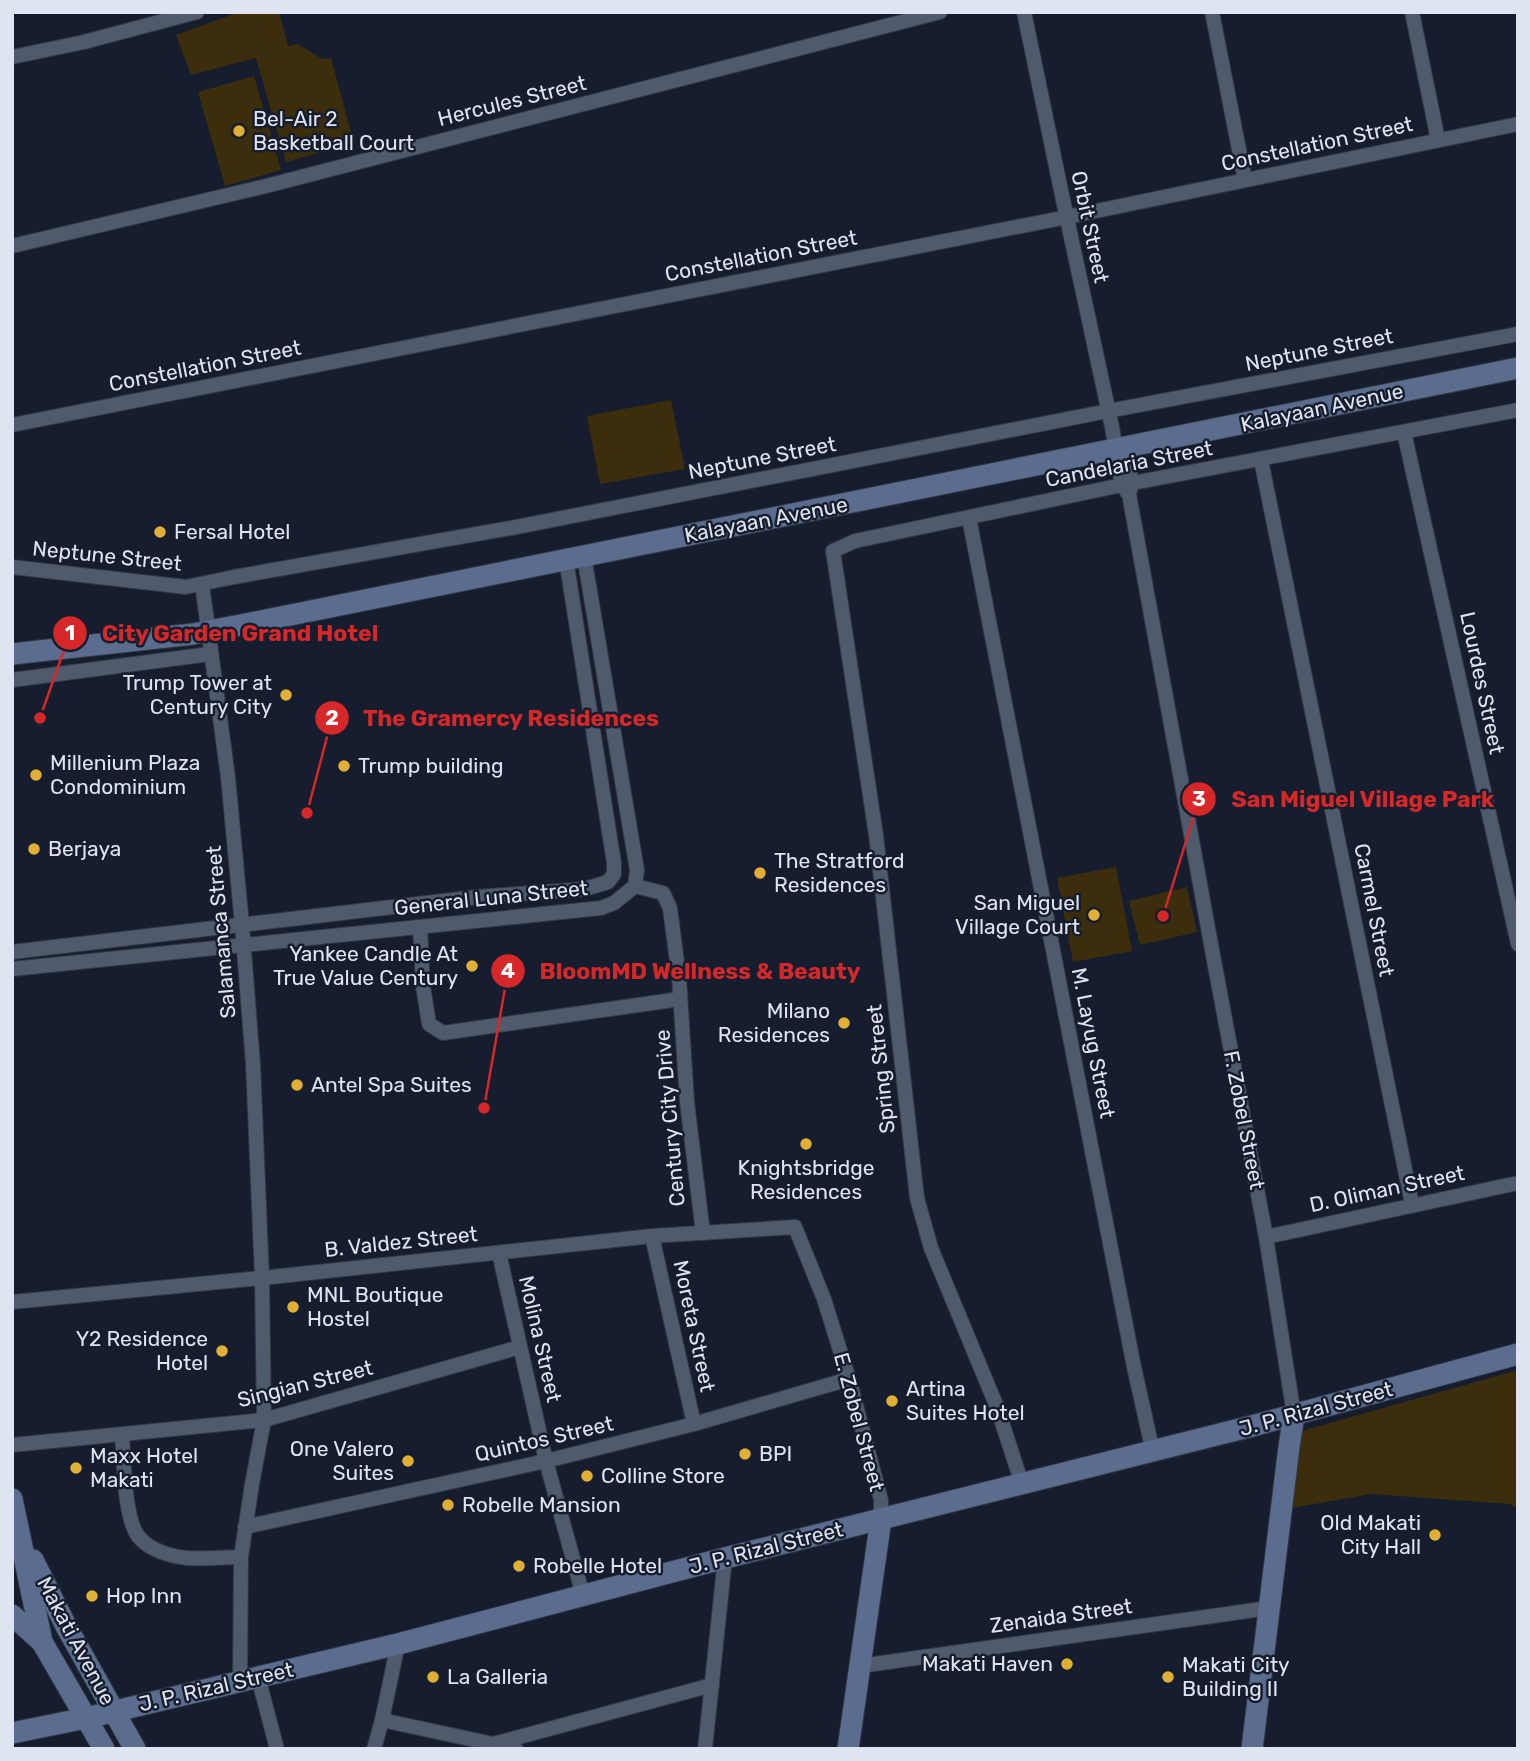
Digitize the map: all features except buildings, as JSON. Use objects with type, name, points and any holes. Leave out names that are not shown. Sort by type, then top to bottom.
[{"type":"main road","name":"Kalayaan Avenue","points":[[12,654],[208,631],[1518,368]]},
{"type":"main road","name":"J. P. Rizal Street","points":[[12,1733],[86,1718],[398,1643],[725,1558],[1153,1452],[1518,1354]]},
{"type":"main road","name":"F. Zobel Street","points":[[1252,1749],[1294,1415]]},
{"type":"main road","name":"Makati Avenue","points":[[12,1499],[42,1642],[104,1749]]},
{"type":"main road","name":"E. Zobel Street","points":[[848,1749],[881,1520]]},
{"type":"main road","name":"Makati Avenue","points":[[19,1532],[66,1626],[135,1749]]},
{"type":"main road","points":[[12,1615],[42,1642]]},
{"type":"street","points":[[12,57],[84,42],[197,12]]},
{"type":"street","name":"Hercules Street","points":[[12,246],[266,186],[940,12]]},
{"type":"street","name":"Orbit Street","points":[[1024,12],[1108,411],[1120,449]]},
{"type":"street","points":[[1212,12],[1245,180]]},
{"type":"street","points":[[1412,12],[1438,140]]},
{"type":"street","name":"Constellation Street","points":[[12,425],[1067,217],[1518,124]]},
{"type":"street","name":"Neptune Street","points":[[12,566],[186,587],[511,528],[1518,334]]},
{"type":"street","name":"Candelaria Street","points":[[833,551],[855,541],[1518,410]]},
{"type":"street","name":"Lourdes Street","points":[[1404,432],[1518,944]]},
{"type":"street","name":"F. Zobel Street","points":[[1120,449],[1266,1237],[1294,1415]]},
{"type":"street","name":"Carmel Street","points":[[1261,460],[1412,1204]]},
{"type":"street","name":"M. Layug Street","points":[[969,518],[1134,1367],[1153,1452]]},
{"type":"street","name":"Spring Street","points":[[833,551],[876,835],[917,1198],[931,1248],[997,1407],[1022,1484]]},
{"type":"street","points":[[575,557],[612,721],[637,870],[635,886]]},
{"type":"street","name":"General Luna Street","points":[[12,952],[477,897],[586,889],[608,882],[614,874],[614,863],[593,724],[575,557]]},
{"type":"street","name":"Salamanca Street","points":[[202,584],[228,777],[244,946],[252,1043],[262,1278],[264,1420],[241,1557],[249,1679],[277,1749]]},
{"type":"street","points":[[12,680],[210,654]]},
{"type":"street","points":[[593,724],[612,721]]},
{"type":"street","name":"General Luna Street","points":[[12,969],[601,908],[614,903],[635,886]]},
{"type":"street","name":"Century City Drive","points":[[635,886],[663,893],[670,908],[687,1102],[703,1233]]},
{"type":"street","points":[[378,909],[381,931]]},
{"type":"street","name":"Century City Drive","points":[[420,927],[423,986],[429,1024],[443,1033],[680,999]]},
{"type":"street","name":"D. Oliman Street","points":[[1266,1237],[1518,1183]]},
{"type":"street","name":"B. Valdez Street","points":[[12,1302],[652,1236],[795,1227]]},
{"type":"street","name":"E. Zobel Street","points":[[795,1227],[824,1299],[849,1379],[881,1500],[881,1520]]},
{"type":"street","name":"Moreta Street","points":[[652,1236],[694,1424]]},
{"type":"street","name":"Molina Street","points":[[499,1253],[546,1461],[583,1595]]},
{"type":"street","name":"Singian Street","points":[[12,1445],[264,1420],[520,1347]]},
{"type":"street","name":"Quintos Street","points":[[245,1527],[546,1461],[694,1424],[849,1379]]},
{"type":"street","points":[[122,1435],[128,1506],[138,1536],[159,1551],[174,1556],[241,1557]]},
{"type":"street","points":[[705,1749],[725,1558]]},
{"type":"street","name":"Zenaida Street","points":[[860,1666],[1269,1608]]},
{"type":"street","points":[[374,1749],[398,1643]]},
{"type":"street","points":[[493,1744],[712,1685]]},
{"type":"street","points":[[382,1720],[516,1749]]},
{"type":"shaded area","points":[[239,12],[279,12],[288,46],[298,44],[322,59],[331,58],[354,143],[286,162],[256,58],[191,75],[176,35]]},
{"type":"shaded area","name":"Bel-Air 2 Basketball Court","points":[[254,76],[281,170],[225,186],[198,92]]},
{"type":"shaded area","points":[[671,400],[685,469],[600,484],[587,416]]},
{"type":"shaded area","name":"San Miguel Village Court","points":[[1116,867],[1132,951],[1073,962],[1057,878]]},
{"type":"shaded area","points":[[1187,887],[1197,932],[1140,945],[1129,901]]},
{"type":"shaded area","points":[[1518,1370],[1518,1509],[1510,1504],[1371,1494],[1281,1510],[1291,1434]]},
{"type":"place","name":"Bel-Air 2 Basketball Court","points":[[239,131]]},
{"type":"place","name":"Fersal Hotel","points":[[160,532]]},
{"type":"place","name":"Trump Tower at Century City","points":[[286,695]]},
{"type":"place","name":"City Garden Grand Hotel","points":[[40,718]]},
{"type":"place","name":"Trump building","points":[[344,766]]},
{"type":"place","name":"Millenium Plaza Condominium","points":[[36,775]]},
{"type":"place","name":"The Gramercy Residences","points":[[307,813]]},
{"type":"place","name":"Berjaya","points":[[34,849]]},
{"type":"place","name":"The Stratford Residences","points":[[760,873]]},
{"type":"place","name":"San Miguel Village Court","points":[[1094,915]]},
{"type":"place","name":"San Miguel Village Park","points":[[1163,916]]},
{"type":"place","name":"Yankee Candle At True Value Century","points":[[472,966]]},
{"type":"place","name":"Milano Residences","points":[[844,1023]]},
{"type":"place","name":"Antel Spa Suites","points":[[297,1085]]},
{"type":"place","name":"BloomMD Wellness & Beauty","points":[[484,1108]]},
{"type":"place","name":"Knightsbridge Residences","points":[[806,1144]]},
{"type":"place","name":"MNL Boutique Hostel","points":[[293,1307]]},
{"type":"place","name":"Y2 Residence Hotel","points":[[222,1351]]},
{"type":"place","name":"Artina Suites Hotel","points":[[892,1401]]},
{"type":"place","name":"BPI","points":[[745,1454]]},
{"type":"place","name":"One Valero Suites","points":[[408,1461]]},
{"type":"place","name":"Maxx Hotel Makati","points":[[76,1468]]},
{"type":"place","name":"Colline Store","points":[[587,1476]]},
{"type":"place","name":"Robelle Mansion","points":[[448,1505]]},
{"type":"place","name":"Old Makati City Hall","points":[[1435,1535]]},
{"type":"place","name":"Robelle Hotel","points":[[519,1566]]},
{"type":"place","name":"Hop Inn","points":[[92,1596]]},
{"type":"place","name":"Makati Haven","points":[[1067,1664]]},
{"type":"place","name":"La Galleria","points":[[433,1677]]},
{"type":"place","name":"Makati City Building II","points":[[1168,1677]]}]
